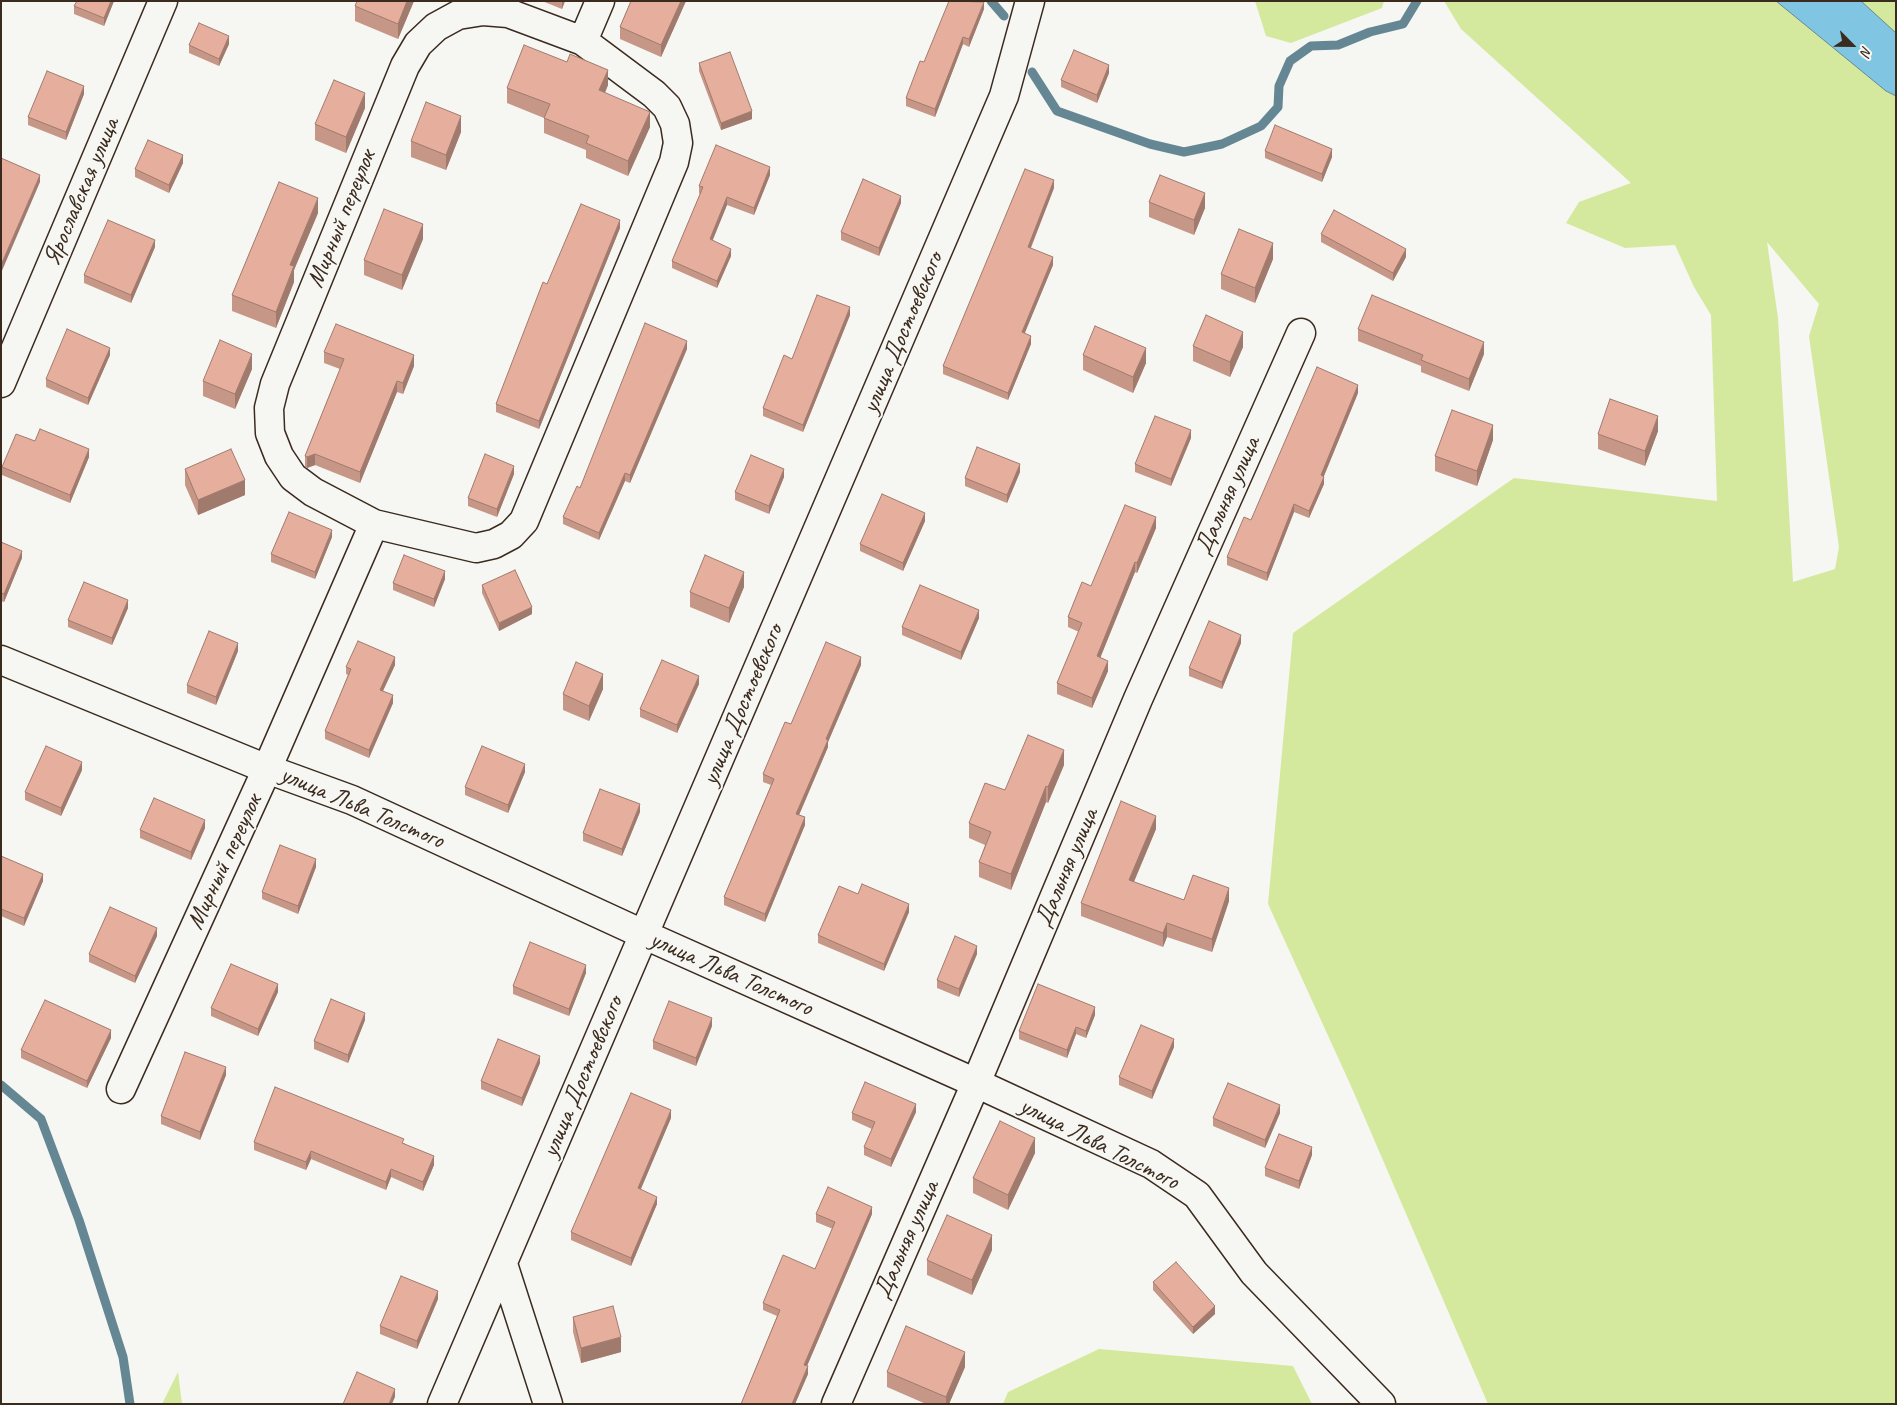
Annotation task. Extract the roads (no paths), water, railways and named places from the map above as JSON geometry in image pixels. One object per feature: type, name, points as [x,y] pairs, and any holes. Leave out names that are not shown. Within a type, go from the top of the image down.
[{"type":"street","name":"Ярославская улица","points":[[1,383],[163,1]]},
{"type":"street","points":[[584,41],[600,1]]},
{"type":"street","name":"улица Достоевского","points":[[442,1404],[1004,96],[1030,1]]},
{"type":"street","name":"Мирный переулок","points":[[483,11],[508,13],[584,41],[654,94],[667,107],[675,124],[678,143],[674,162],[524,521],[511,535],[494,544],[476,548],[374,524],[313,492],[293,477],[276,449],[270,433],[269,408],[274,384],[405,66],[418,44],[436,27],[458,15],[483,11]]},
{"type":"street","name":"Дальняя улица","points":[[836,1404],[976,1083],[1138,698],[1301,333]]},
{"type":"street","name":"Мирный переулок","points":[[121,1089],[268,769],[374,524]]},
{"type":"street","name":"улица Льва Толстого","points":[[1,660],[268,769],[352,800],[1151,1164],[1197,1195],[1254,1273],[1381,1404]]},
{"type":"street","points":[[503,1264],[548,1404]]},
{"type":"water","points":[[1776,1],[1861,1],[1896,33],[1896,96],[1886,91]]},
{"type":"waterway","points":[[991,1],[1004,16]]},
{"type":"waterway","points":[[1032,72],[1057,111],[1150,144],[1184,152],[1222,144],[1261,126],[1278,107],[1279,86],[1290,61],[1311,46],[1338,45],[1370,32],[1403,24],[1417,1]]},
{"type":"waterway","points":[[1,1085],[41,1119],[79,1220],[123,1357],[130,1404]]}]
